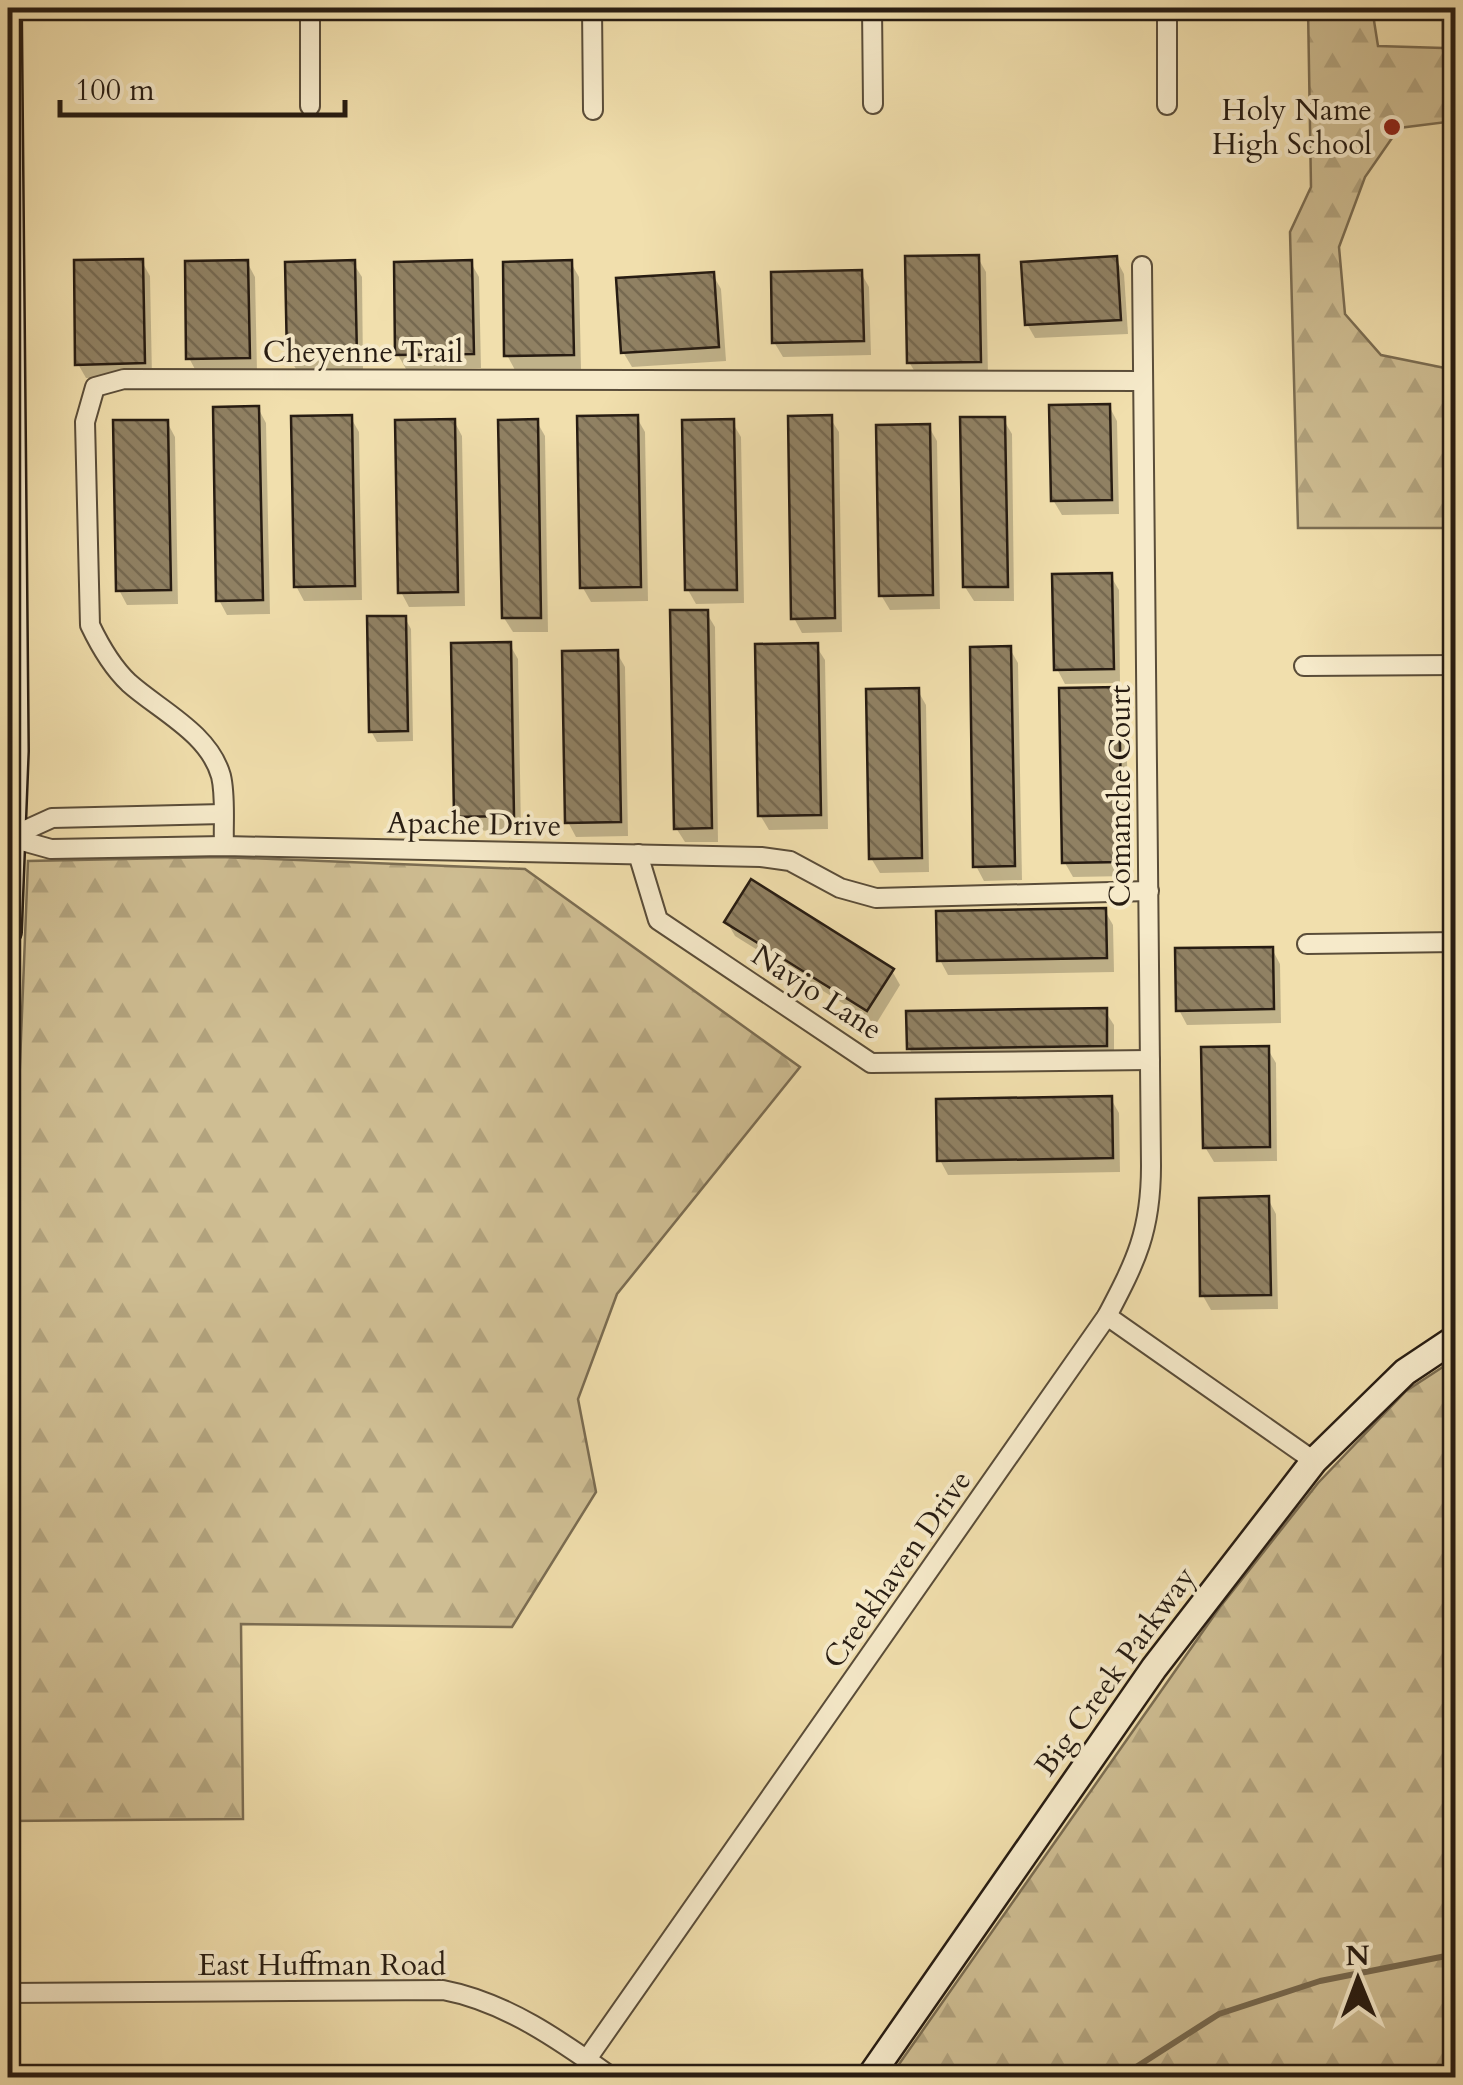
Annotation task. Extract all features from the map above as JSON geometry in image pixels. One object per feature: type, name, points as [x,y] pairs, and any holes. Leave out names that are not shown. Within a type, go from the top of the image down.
[{"type":"street","points":[[8,8],[15,736],[8,838],[8,932]]},
{"type":"street","points":[[310,8],[310,106]]},
{"type":"street","points":[[592,8],[593,110]]},
{"type":"street","points":[[872,8],[873,104]]},
{"type":"street","points":[[1167,8],[1167,105]]},
{"type":"street","name":"Comanche Court","points":[[1106,1316],[1132,1268],[1146,1232],[1151,1201],[1142,266]]},
{"type":"street","name":"Cheyenne Trail","points":[[224,846],[220,775],[205,748],[126,680],[102,650],[90,625],[85,422],[95,387],[124,379],[1144,381]]},
{"type":"street","points":[[1304,666],[1456,665]]},
{"type":"street","points":[[8,838],[52,818],[222,814]]},
{"type":"street","name":"Apache Drive","points":[[8,838],[51,849],[224,846],[760,857],[790,861],[840,888],[876,898],[1149,891]]},
{"type":"street","name":"Navjo Lane","points":[[638,854],[658,920],[871,1063],[1150,1060]]},
{"type":"street","points":[[1307,944],[1456,942]]},
{"type":"street","points":[[1106,1316],[1314,1461]]},
{"type":"street","name":"Creekhaven Drive","points":[[587,2060],[1106,1316]]},
{"type":"street","name":"Big Creek Parkway","points":[[869,2078],[1154,1668],[1314,1461],[1405,1372],[1456,1338]]},
{"type":"street","name":"East Huffman Road","points":[[8,1993],[444,1990],[478,1996],[570,2047],[613,2078]]},
{"type":"green space","points":[[1308,8],[1372,8],[1378,46],[1443,48],[1447,122],[1399,128],[1365,177],[1339,247],[1345,314],[1381,355],[1455,370],[1455,528],[1298,528],[1290,232],[1311,187]]},
{"type":"green space","points":[[220,857],[525,869],[800,1067],[617,1294],[578,1399],[596,1492],[512,1627],[241,1624],[243,1819],[8,1821],[8,1166],[19,1089],[28,861]]},
{"type":"green space","points":[[1455,1359],[1455,2077],[890,2077],[1220,1607],[1318,1483],[1406,1391]]},
{"type":"building","points":[[1443,8],[1456,8],[1456,48],[1443,48]]},
{"type":"building","points":[[979,255],[981,362],[907,363],[905,256]]},
{"type":"building","points":[[1117,256],[1121,320],[1025,325],[1021,262]]},
{"type":"building","points":[[143,259],[145,363],[75,365],[74,260]]},
{"type":"building","points":[[248,260],[250,358],[186,359],[185,261]]},
{"type":"building","points":[[355,260],[357,357],[287,358],[285,262]]},
{"type":"building","points":[[472,260],[474,354],[395,355],[394,262]]},
{"type":"building","points":[[572,260],[574,355],[504,356],[503,262]]},
{"type":"building","points":[[862,270],[864,341],[772,343],[771,272]]},
{"type":"building","points":[[714,272],[719,347],[621,353],[616,278]]},
{"type":"building","points":[[1110,404],[1112,500],[1051,501],[1049,405]]},
{"type":"building","points":[[259,406],[263,600],[216,601],[213,407]]},
{"type":"building","points":[[352,415],[355,586],[294,587],[291,416]]},
{"type":"building","points":[[638,415],[641,587],[580,588],[577,416]]},
{"type":"building","points":[[832,415],[835,618],[791,619],[788,416]]},
{"type":"building","points":[[960,417],[1005,417],[1008,587],[963,587]]},
{"type":"building","points":[[455,419],[458,592],[398,593],[395,420]]},
{"type":"building","points":[[538,419],[541,618],[502,618],[498,420]]},
{"type":"building","points":[[734,419],[737,590],[685,590],[682,420]]},
{"type":"building","points":[[113,420],[168,420],[171,590],[116,591]]},
{"type":"building","points":[[930,424],[933,595],[879,596],[876,425]]},
{"type":"building","points":[[1112,573],[1114,669],[1054,670],[1052,574]]},
{"type":"building","points":[[670,610],[708,610],[712,828],[674,829]]},
{"type":"building","points":[[367,616],[406,616],[408,731],[369,732]]},
{"type":"building","points":[[511,642],[514,816],[454,817],[451,643]]},
{"type":"building","points":[[818,643],[821,815],[758,816],[755,644]]},
{"type":"building","points":[[1011,646],[1015,866],[973,867],[970,647]]},
{"type":"building","points":[[618,650],[621,822],[565,823],[562,651]]},
{"type":"building","points":[[1119,687],[1122,862],[1062,863],[1059,688]]},
{"type":"building","points":[[919,688],[922,858],[869,859],[866,689]]},
{"type":"building","points":[[751,879],[894,969],[867,1011],[724,922]]},
{"type":"building","points":[[1106,908],[1107,958],[937,961],[936,911]]},
{"type":"building","points":[[1273,947],[1274,1009],[1176,1011],[1175,948]]},
{"type":"building","points":[[1107,1008],[1107,1046],[907,1049],[906,1011]]},
{"type":"building","points":[[1269,1046],[1270,1147],[1203,1148],[1201,1047]]},
{"type":"building","points":[[1112,1096],[1113,1158],[937,1161],[936,1099]]},
{"type":"building","points":[[1269,1196],[1271,1295],[1200,1296],[1199,1198]]},
{"type":"waterway","points":[[1119,2078],[1219,2014],[1320,1981],[1456,1954]]},
{"type":"place","name":"Holy Name High School","points":[[1392,127]]}]
